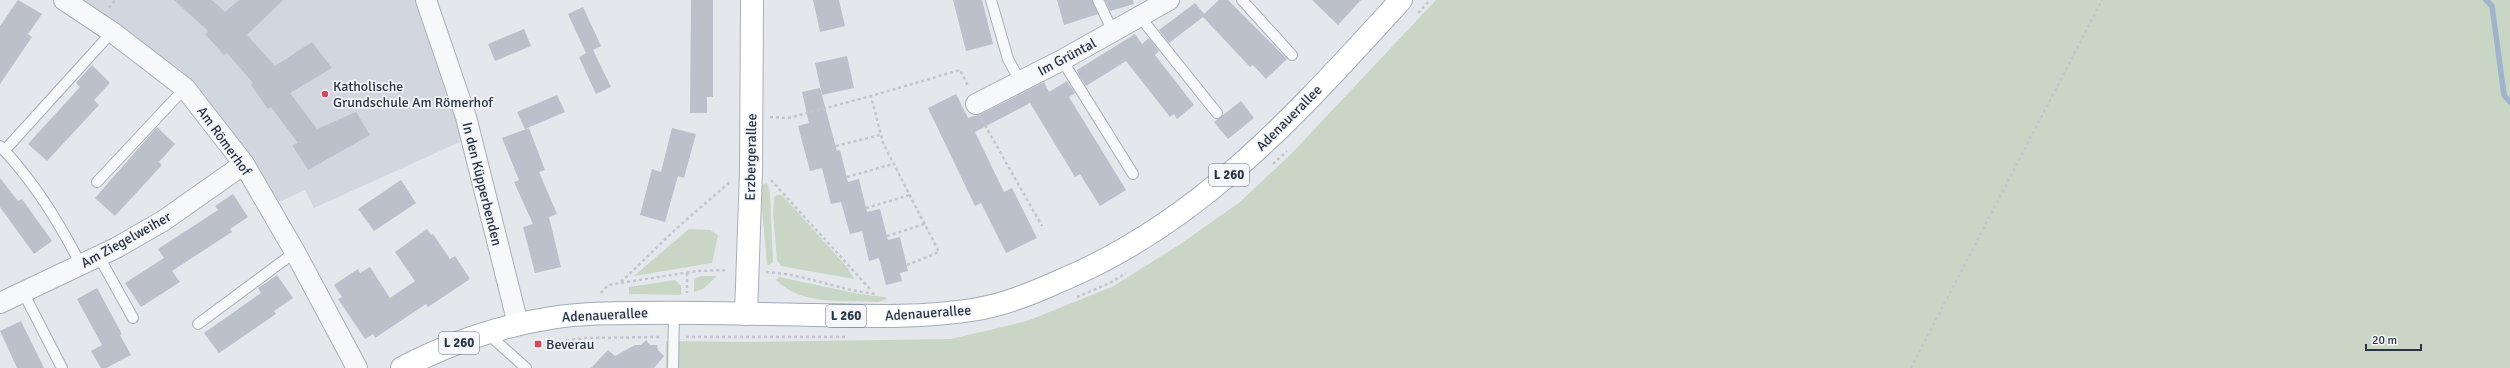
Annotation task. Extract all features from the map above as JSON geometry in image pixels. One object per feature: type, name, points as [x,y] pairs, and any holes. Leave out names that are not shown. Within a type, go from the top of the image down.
[{"type":"main road","name":"Erzbergerallee","points":[[746,314],[751,171],[752,0]]},
{"type":"main road","name":"Adenauerallee","points":[[402,368],[487,333],[518,324],[585,314],[674,312],[874,316],[968,310],[1018,299],[1103,263],[1158,231],[1264,145],[1408,8]]},
{"type":"street","name":"Am Römerhof","points":[[64,0],[112,32],[185,88],[244,164],[295,252],[356,368]]},
{"type":"street","name":"In den Küpperbenden","points":[[426,0],[466,117],[518,324]]},
{"type":"street","name":"Im Grüntal","points":[[976,104],[1062,60],[1169,0]]},
{"type":"street","name":"Am Ziegelweiher","points":[[0,303],[90,261],[163,221],[244,164]]},
{"type":"lane","points":[[991,0],[1008,59],[1020,81]]},
{"type":"lane","name":"Im Grüntal","points":[[1098,0],[1113,32]]},
{"type":"lane","points":[[1242,0],[1292,55]]},
{"type":"lane","points":[[1140,17],[1218,113]]},
{"type":"lane","points":[[112,32],[2,148],[34,186],[59,222],[133,318]]},
{"type":"lane","points":[[1062,60],[1133,174]]},
{"type":"lane","points":[[97,182],[185,88]]},
{"type":"lane","points":[[198,324],[295,252]]},
{"type":"lane","points":[[23,292],[62,368]]},
{"type":"lane","points":[[673,368],[674,312]]},
{"type":"lane","points":[[487,333],[526,368]]},
{"type":"path","points":[[1408,8],[1430,0]]},
{"type":"path","points":[[1911,368],[2102,0]]},
{"type":"path","points":[[752,116],[788,118],[960,70],[976,104],[978,112],[1042,226]]},
{"type":"path","points":[[871,96],[880,135],[893,164],[939,252],[906,265]]},
{"type":"path","points":[[836,146],[880,135]]},
{"type":"path","points":[[1268,168],[1291,147]]},
{"type":"path","points":[[847,177],[893,164]]},
{"type":"path","points":[[620,283],[726,184],[751,171],[766,175],[870,289]]},
{"type":"path","points":[[866,208],[910,195]]},
{"type":"path","points":[[887,236],[925,224]]},
{"type":"path","points":[[585,314],[608,285],[698,271],[748,270],[792,273],[815,279],[826,286],[881,295]]},
{"type":"path","points":[[1074,298],[1110,283],[1129,271]]},
{"type":"path","points":[[518,324],[556,342],[585,338],[674,337]]},
{"type":"path","points":[[687,337],[815,339],[854,337]]},
{"type":"shaded area","name":"Katholische Grundschule Am Römerhof","points":[[79,0],[416,0],[436,53],[462,141],[314,208],[305,190],[279,202],[232,131],[182,71]]},
{"type":"green space","points":[[1436,0],[2510,0],[2510,368],[666,368],[666,341],[746,342],[951,339],[1027,321],[1112,287],[1179,245],[1240,202],[1292,153]]},
{"type":"green space","points":[[767,183],[770,192],[773,262],[769,265],[767,265],[760,186]]},
{"type":"green space","points":[[777,195],[782,195],[847,267],[854,279],[781,266],[777,260],[773,213],[774,197]]},
{"type":"green space","points":[[689,229],[710,230],[718,235],[712,263],[634,276]]},
{"type":"green space","points":[[701,276],[717,276],[703,289],[694,292],[694,279]]},
{"type":"green space","points":[[779,277],[859,294],[885,297],[887,299],[878,302],[837,301],[810,298],[786,288],[776,280]]},
{"type":"green space","points":[[675,280],[681,286],[681,295],[629,294],[629,287]]},
{"type":"building","points":[[18,0],[42,14],[28,34],[32,37],[0,84],[0,26]]},
{"type":"building","points":[[174,0],[212,0],[225,12],[239,0],[283,0],[247,35],[275,66],[312,42],[332,68],[290,93],[317,129],[356,112],[370,135],[308,170],[292,145],[298,143],[271,107],[268,109],[251,85],[253,83],[227,53],[224,55],[205,34],[208,31]]},
{"type":"building","points":[[691,0],[713,0],[713,97],[707,97],[707,113],[690,113]]},
{"type":"building","points":[[813,0],[839,0],[845,26],[820,32]]},
{"type":"building","points":[[953,0],[982,0],[993,44],[966,51]]},
{"type":"building","points":[[1057,0],[1092,0],[1098,14],[1064,25]]},
{"type":"building","points":[[1105,0],[1133,0],[1134,4],[1110,11]]},
{"type":"building","points":[[1219,0],[1228,0],[1287,59],[1266,79],[1253,65],[1250,67],[1203,17],[1169,43],[1159,30],[1195,3],[1204,14]]},
{"type":"building","points":[[1312,0],[1361,0],[1338,25]]},
{"type":"building","points":[[583,7],[601,46],[593,50],[611,87],[596,94],[579,57],[586,53],[568,14]]},
{"type":"building","points":[[524,29],[531,46],[495,61],[488,44]]},
{"type":"building","points":[[1135,34],[1142,44],[1149,38],[1159,51],[1155,55],[1194,105],[1177,119],[1174,114],[1170,117],[1126,61],[1086,86],[1078,74],[1077,70]]},
{"type":"building","points":[[847,56],[854,88],[822,95],[815,63]]},
{"type":"building","points":[[92,65],[110,83],[94,100],[99,105],[47,161],[28,144],[80,87],[76,83]]},
{"type":"building","points":[[1067,81],[1075,93],[1069,97],[1126,190],[1100,206],[1080,174],[1075,177],[1030,103],[975,132],[1004,192],[1012,188],[1037,238],[1006,253],[981,203],[975,206],[928,108],[956,94],[968,118],[981,114],[1044,82],[1049,92]]},
{"type":"building","points":[[820,88],[837,151],[840,150],[848,182],[859,179],[867,212],[880,209],[888,240],[900,237],[908,271],[900,273],[902,281],[886,285],[879,258],[869,261],[862,231],[850,234],[841,202],[831,204],[822,168],[810,171],[798,126],[809,123],[802,92]]},
{"type":"building","points":[[557,95],[565,112],[525,129],[517,112]]},
{"type":"building","points":[[1241,101],[1254,118],[1228,139],[1214,122]]},
{"type":"building","points":[[157,127],[175,144],[159,162],[162,165],[115,216],[95,198]]},
{"type":"building","points":[[529,128],[545,170],[539,172],[557,214],[549,217],[561,267],[535,273],[523,227],[533,224],[514,182],[519,180],[502,138]]},
{"type":"building","points":[[672,128],[696,134],[684,178],[678,176],[665,222],[640,215],[652,169],[661,172]]},
{"type":"building","points":[[0,178],[18,201],[22,199],[52,241],[34,254],[0,207]]},
{"type":"building","points":[[401,180],[416,203],[374,231],[358,209]]},
{"type":"building","points":[[233,194],[248,217],[230,229],[232,232],[172,271],[180,282],[141,307],[125,283],[164,258],[158,249],[218,210],[215,206]]},
{"type":"building","points":[[427,229],[431,235],[433,234],[450,259],[455,256],[470,279],[428,307],[426,304],[375,338],[373,334],[365,339],[338,299],[342,297],[334,285],[358,269],[360,273],[370,267],[390,298],[415,281],[395,252]]},
{"type":"building","points":[[277,275],[293,298],[274,311],[276,314],[219,353],[204,333],[261,293],[258,288]]},
{"type":"building","points":[[97,288],[122,334],[120,335],[131,355],[106,368],[101,368],[91,351],[102,345],[77,299]]},
{"type":"building","points":[[21,321],[44,368],[17,368],[0,331]]},
{"type":"building","points":[[646,340],[650,345],[657,345],[658,350],[664,356],[654,368],[591,368],[608,350],[615,356],[635,345],[641,345]]},
{"type":"waterway","points":[[2486,0],[2492,6],[2504,95],[2510,102]]},
{"type":"place","name":"Katholische Grundschule Am Römerhof","points":[[325,94]]},
{"type":"place","name":"Beverau","points":[[538,344]]}]
